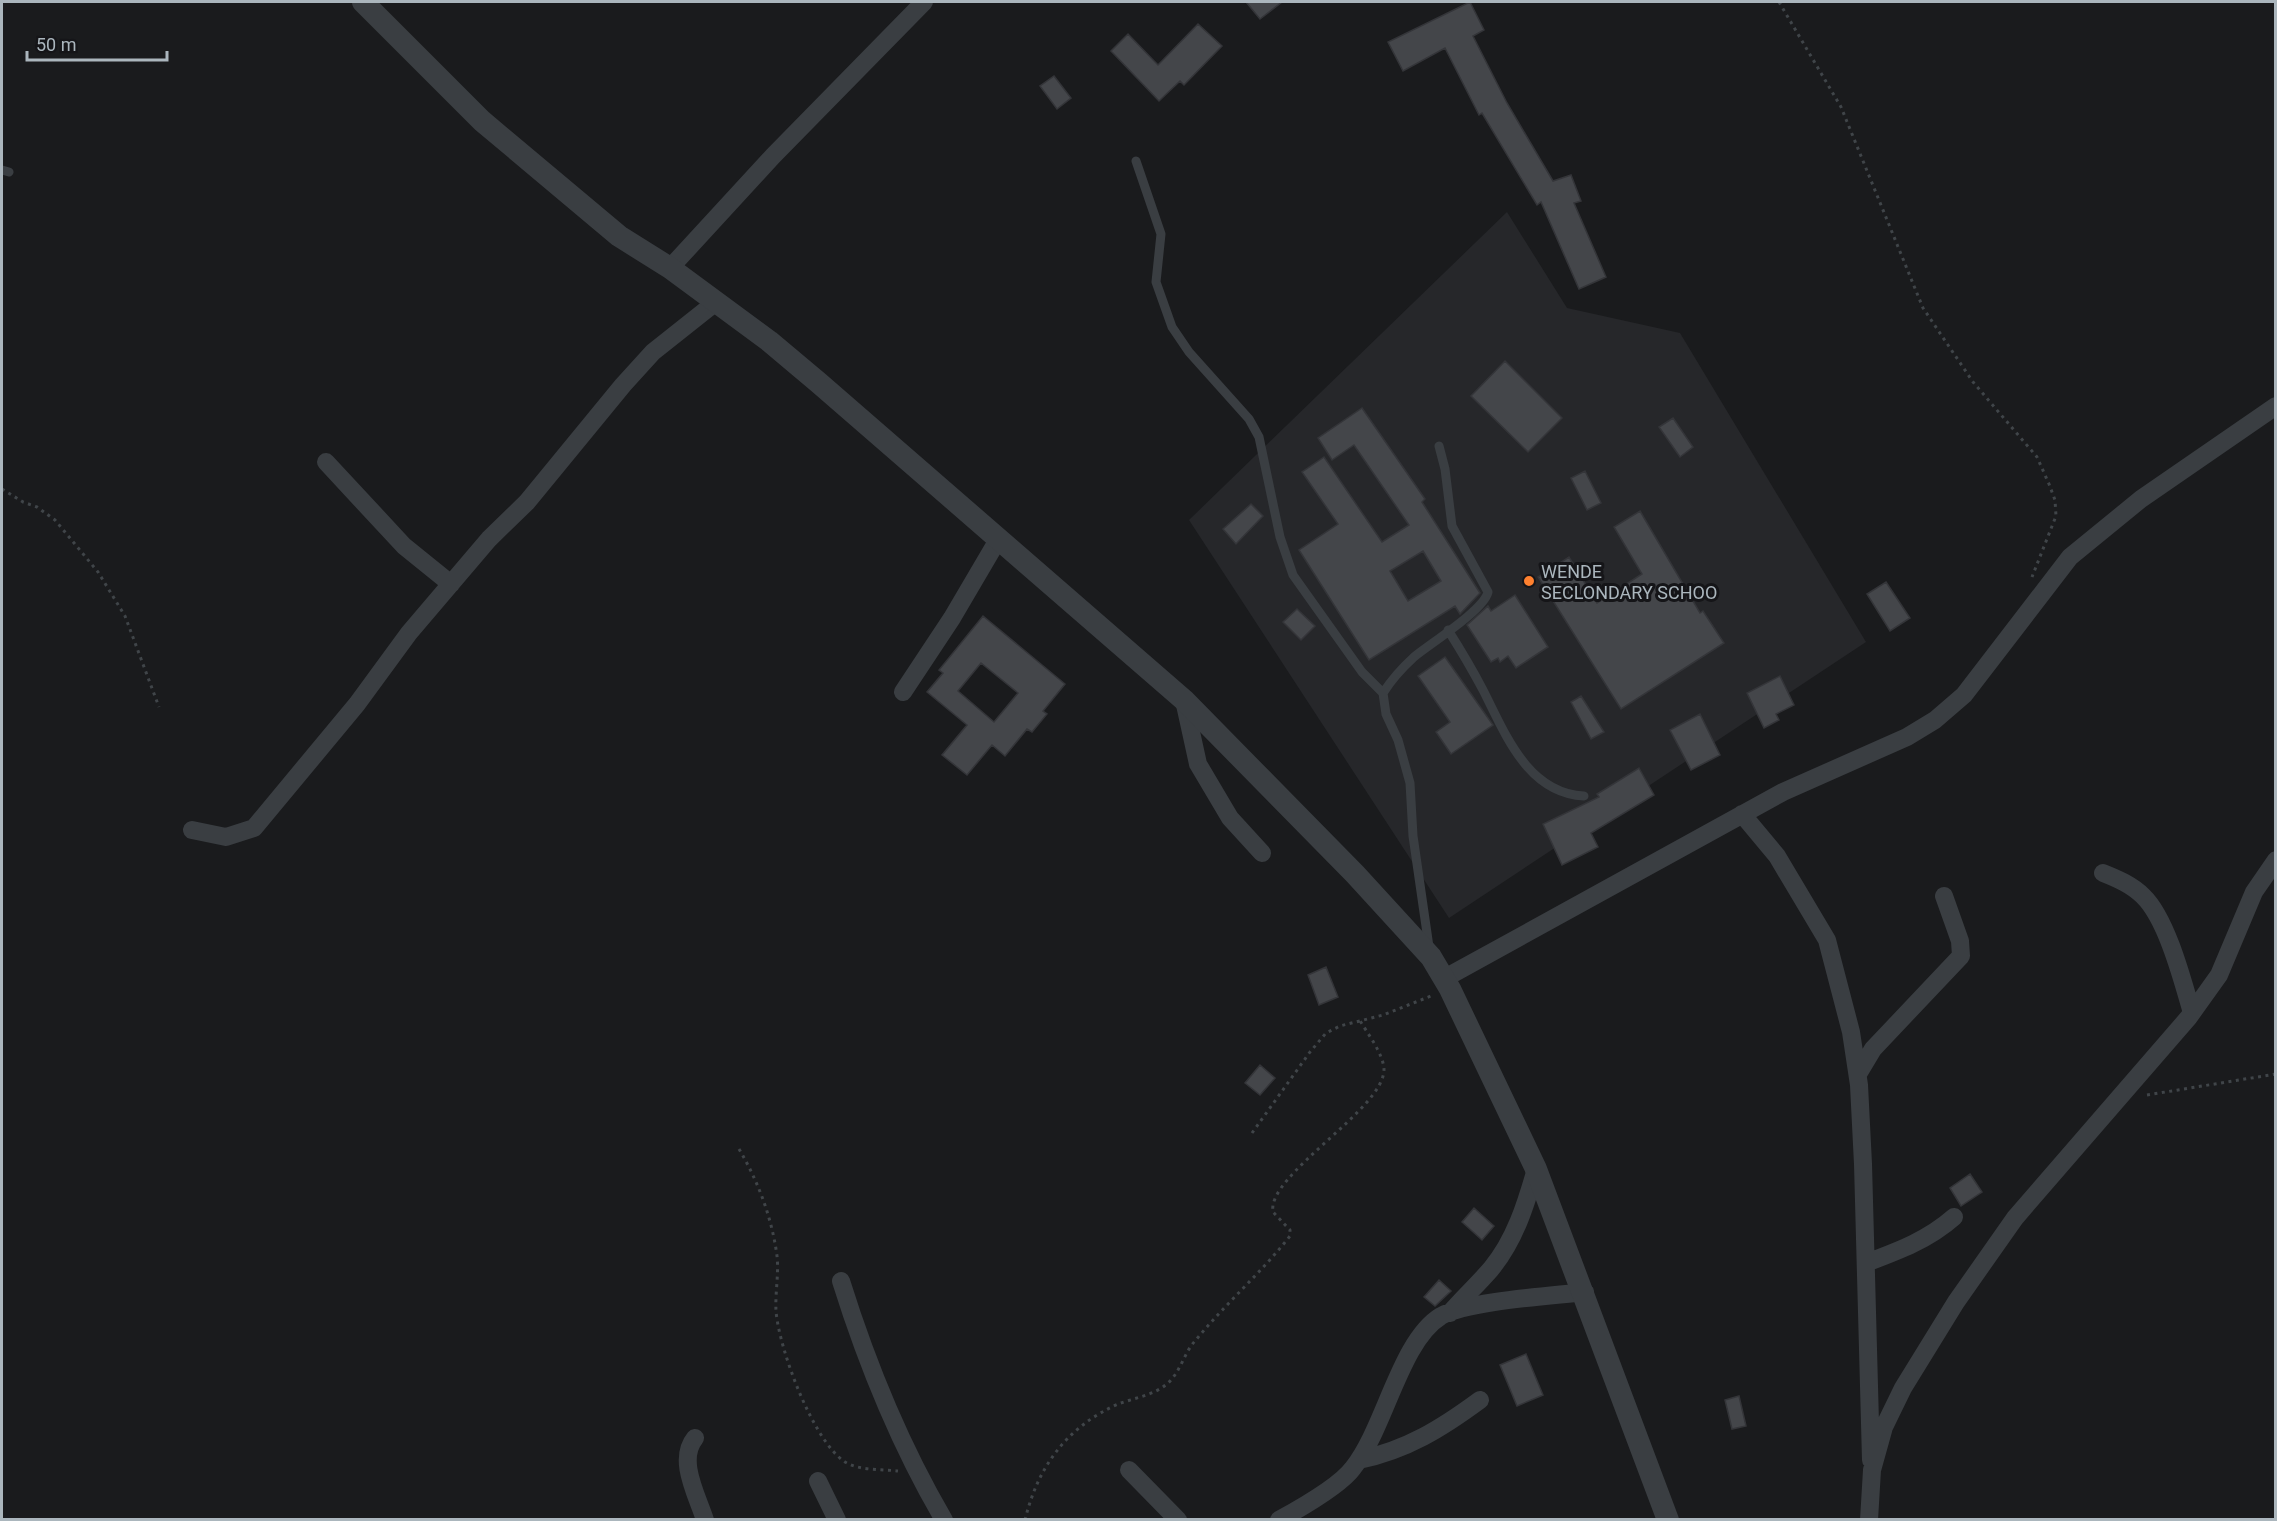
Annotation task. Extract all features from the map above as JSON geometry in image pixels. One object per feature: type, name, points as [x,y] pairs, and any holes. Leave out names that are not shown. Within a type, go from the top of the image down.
[{"type":"street","points":[[363,2],[482,121],[619,236],[670,268],[819,382],[1184,700],[1355,874],[1431,957],[1447,983],[1536,1169],[1585,1292],[1668,1520]]},
{"type":"street","points":[[670,268],[772,156],[924,2]]},
{"type":"street","points":[[192,830],[226,837],[254,828],[357,704],[409,633],[489,539],[527,502],[653,352],[716,302]]},
{"type":"street","points":[[1447,983],[1742,814],[1783,792],[1907,737],[1935,720],[1964,695],[2070,557],[2104,527],[2276,406]]},
{"type":"street","points":[[326,462],[404,546],[451,584]]},
{"type":"street","points":[[903,692],[952,618],[999,538]]},
{"type":"street","points":[[1184,700],[1198,764],[1230,818],[1262,852]]},
{"type":"street","points":[[1742,814],[1777,856],[1827,940],[1851,1032],[1858,1074],[1866,1263],[1868,1433],[1872,1470],[1869,1520]]},
{"type":"street","points":[[1872,1470],[1884,1427],[1903,1388],[1956,1302],[2015,1218],[2192,1013],[2219,975],[2254,892],[2276,860]]},
{"type":"street","points":[[2103,873],[2124,881],[2146,898],[2178,966],[2192,1013]]},
{"type":"street","points":[[1858,1074],[1873,1049],[1961,956],[1960,941],[1944,896]]},
{"type":"street","points":[[1450,1313],[1491,1269],[1510,1239],[1523,1213],[1536,1169]]},
{"type":"street","points":[[1866,1263],[1916,1244],[1938,1231],[1954,1217]]},
{"type":"street","points":[[841,1281],[870,1365],[918,1474],[944,1520]]},
{"type":"street","points":[[1279,1520],[1308,1512],[1338,1484],[1359,1460],[1419,1335],[1442,1316],[1473,1307],[1585,1292]]},
{"type":"street","points":[[1359,1460],[1383,1455],[1423,1439],[1480,1400]]},
{"type":"street","points":[[695,1438],[688,1446],[687,1463],[705,1520]]},
{"type":"street","points":[[1129,1470],[1178,1520]]},
{"type":"street","points":[[818,1481],[837,1520]]},
{"type":"lane","points":[[1136,161],[1161,234],[1156,282],[1172,327],[1189,352],[1249,419],[1259,437],[1280,537],[1293,575],[1362,672],[1383,693],[1386,714],[1398,740],[1410,783],[1419,879],[1431,957]]},
{"type":"lane","points":[[1383,693],[1393,678],[1413,658],[1481,605],[1488,592],[1452,526],[1445,469],[1439,446]]},
{"type":"lane","points":[[1448,630],[1482,688],[1507,741],[1525,764],[1550,787],[1570,795],[1584,796]]},
{"type":"path","points":[[1779,2],[1841,107],[1923,308],[1973,382],[2037,458],[2049,484],[2055,500],[2056,516],[2033,570],[2031,597],[2035,604]]},
{"type":"path","points":[[2,489],[22,502],[37,507],[55,520],[98,572],[125,616],[159,707]]},
{"type":"path","points":[[1252,1133],[1318,1041],[1340,1026],[1359,1019],[1383,1015],[1447,983]]},
{"type":"path","points":[[1025,1520],[1042,1471],[1077,1428],[1098,1413],[1169,1383],[1182,1365],[1192,1343],[1290,1236],[1290,1230],[1273,1212],[1275,1198],[1299,1167],[1335,1135],[1380,1085],[1384,1065],[1359,1019]]},
{"type":"path","points":[[2116,1100],[2276,1074]]},
{"type":"path","points":[[739,1149],[751,1168],[773,1236],[777,1259],[776,1313],[781,1338],[795,1381],[830,1450],[847,1463],[861,1468],[918,1474]]},
{"type":"shaded area","name":"WENDE SECLONDARY SCHOO","points":[[1507,212],[1567,308],[1680,333],[1866,642],[1449,918],[1189,520]]},
{"type":"building","points":[[1246,2],[1282,2],[1260,19]]},
{"type":"building","points":[[1470,2],[1484,30],[1473,36],[1507,103],[1553,181],[1571,175],[1581,201],[1574,203],[1606,277],[1579,289],[1541,202],[1537,205],[1482,113],[1479,115],[1445,48],[1403,71],[1388,42]]},
{"type":"building","points":[[1198,24],[1222,46],[1184,85],[1180,81],[1159,101],[1111,51],[1128,34],[1158,65]]},
{"type":"building","points":[[1054,76],[1071,98],[1057,109],[1040,86]]},
{"type":"building","points":[[1505,361],[1562,418],[1528,452],[1471,396]]},
{"type":"building","points":[[1362,408],[1425,499],[1422,502],[1480,593],[1460,614],[1455,606],[1369,660],[1299,550],[1338,524],[1302,472],[1324,457],[1382,542],[1409,525],[1354,445],[1332,460],[1318,438]],"holes":[[[1423,551],[1441,581],[1408,601],[1390,571]]]},
{"type":"building","points":[[1673,418],[1693,447],[1680,457],[1659,427]]},
{"type":"building","points":[[1585,471],[1601,503],[1587,510],[1571,478]]},
{"type":"building","points":[[1251,504],[1263,516],[1236,544],[1223,529]]},
{"type":"building","points":[[1640,511],[1700,613],[1703,611],[1724,643],[1621,709],[1538,577],[1569,557],[1597,603],[1642,574],[1614,527]]},
{"type":"building","points":[[1886,582],[1910,618],[1890,631],[1867,594]]},
{"type":"building","points":[[1515,595],[1548,647],[1516,668],[1508,656],[1500,662],[1498,658],[1491,662],[1467,625],[1488,606],[1491,611]]},
{"type":"building","points":[[1297,609],[1315,626],[1301,640],[1283,622]]},
{"type":"building","points":[[983,616],[1065,684],[1043,711],[1047,714],[1032,732],[1027,729],[1005,756],[992,745],[967,775],[942,755],[967,725],[927,692],[943,673],[939,670]],"holes":[[[981,663],[1018,693],[994,722],[958,691]]]},
{"type":"building","points":[[1445,657],[1493,725],[1451,754],[1436,732],[1450,722],[1418,676]]},
{"type":"building","points":[[1780,676],[1794,705],[1776,714],[1779,720],[1764,728],[1747,693]]},
{"type":"building","points":[[1581,696],[1604,732],[1591,739],[1571,702]]},
{"type":"building","points":[[1700,714],[1720,755],[1691,770],[1670,730]]},
{"type":"building","points":[[1639,768],[1654,795],[1591,833],[1598,847],[1562,865],[1543,824],[1599,797],[1597,794]]},
{"type":"building","points":[[1326,967],[1338,997],[1319,1005],[1308,975]]},
{"type":"building","points":[[1260,1065],[1275,1078],[1260,1095],[1245,1083]]},
{"type":"building","points":[[1970,1174],[1982,1192],[1961,1206],[1950,1188]]},
{"type":"building","points":[[1474,1208],[1494,1226],[1482,1240],[1462,1222]]},
{"type":"building","points":[[1439,1280],[1451,1291],[1435,1306],[1424,1297]]},
{"type":"building","points":[[1526,1354],[1543,1395],[1517,1406],[1500,1365]]},
{"type":"building","points":[[1739,1396],[1746,1426],[1732,1429],[1725,1400]]},
{"type":"place","name":"WENDE SECLONDARY SCHOO","points":[[1529,581]]}]
